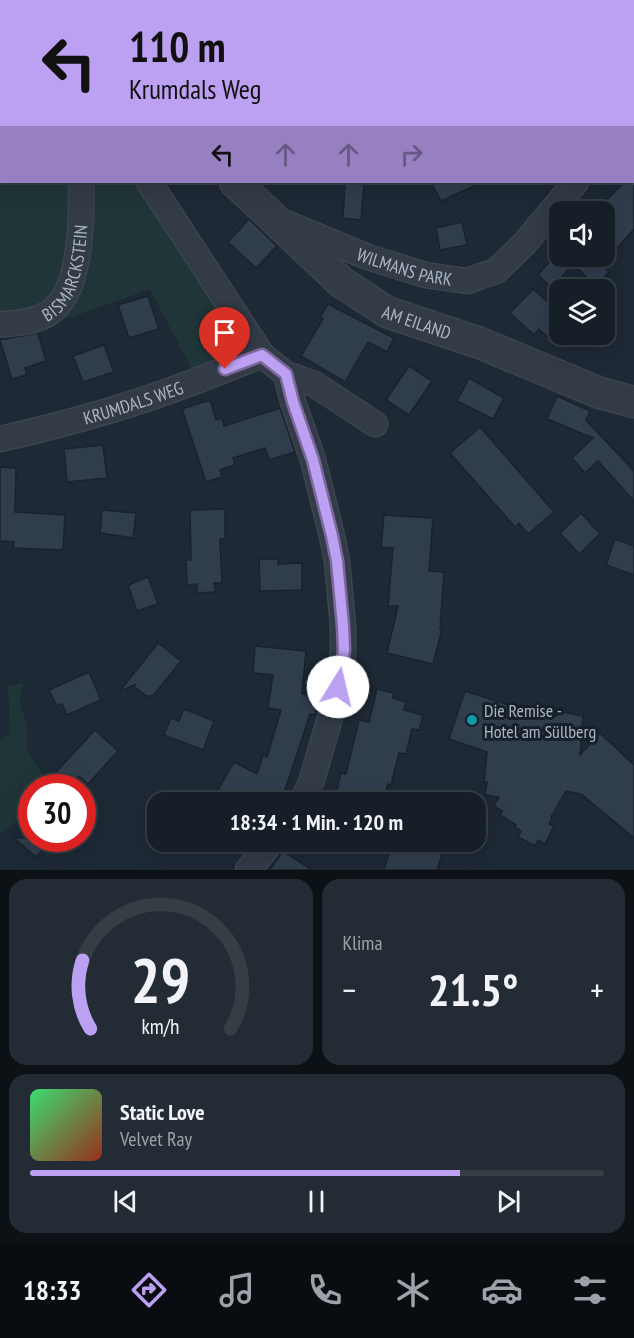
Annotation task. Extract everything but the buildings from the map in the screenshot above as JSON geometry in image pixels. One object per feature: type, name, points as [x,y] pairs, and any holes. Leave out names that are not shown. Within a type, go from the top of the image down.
[{"type":"street","name":"BISMARCKSTEIN","points":[[0,324],[35,320],[57,306],[66,293],[80,235],[81,183]]},
{"type":"street","points":[[150,183],[262,355],[286,374],[314,384],[375,424]]},
{"type":"street","name":"AM EILAND","points":[[236,183],[341,282],[387,312],[480,343],[600,393],[634,402]]},
{"type":"street","name":"WILMANS PARK","points":[[272,217],[368,257],[425,275],[467,281],[496,271],[524,244],[575,183]]},
{"type":"street","name":"KRUMDALS WEG","points":[[0,439],[52,427],[140,401],[262,355]]},
{"type":"street","points":[[286,374],[313,460],[332,536],[337,561],[343,626],[342,669],[334,704],[307,792]]},
{"type":"street","points":[[248,870],[263,852]]},
{"type":"green space","points":[[0,183],[139,183],[238,342],[236,352],[228,360],[192,370],[150,289],[55,323],[0,336]]},
{"type":"green space","points":[[24,683],[21,689],[20,705],[27,724],[27,751],[42,774],[18,774],[18,820],[0,834],[0,741],[10,734],[8,686]]},
{"type":"place","name":"Die Remise - Hotel am Süllberg","points":[[472,720]]},
{"type":"route","points":[[225,369],[262,355],[286,374],[313,460],[337,561],[344,649],[338,687]]}]
